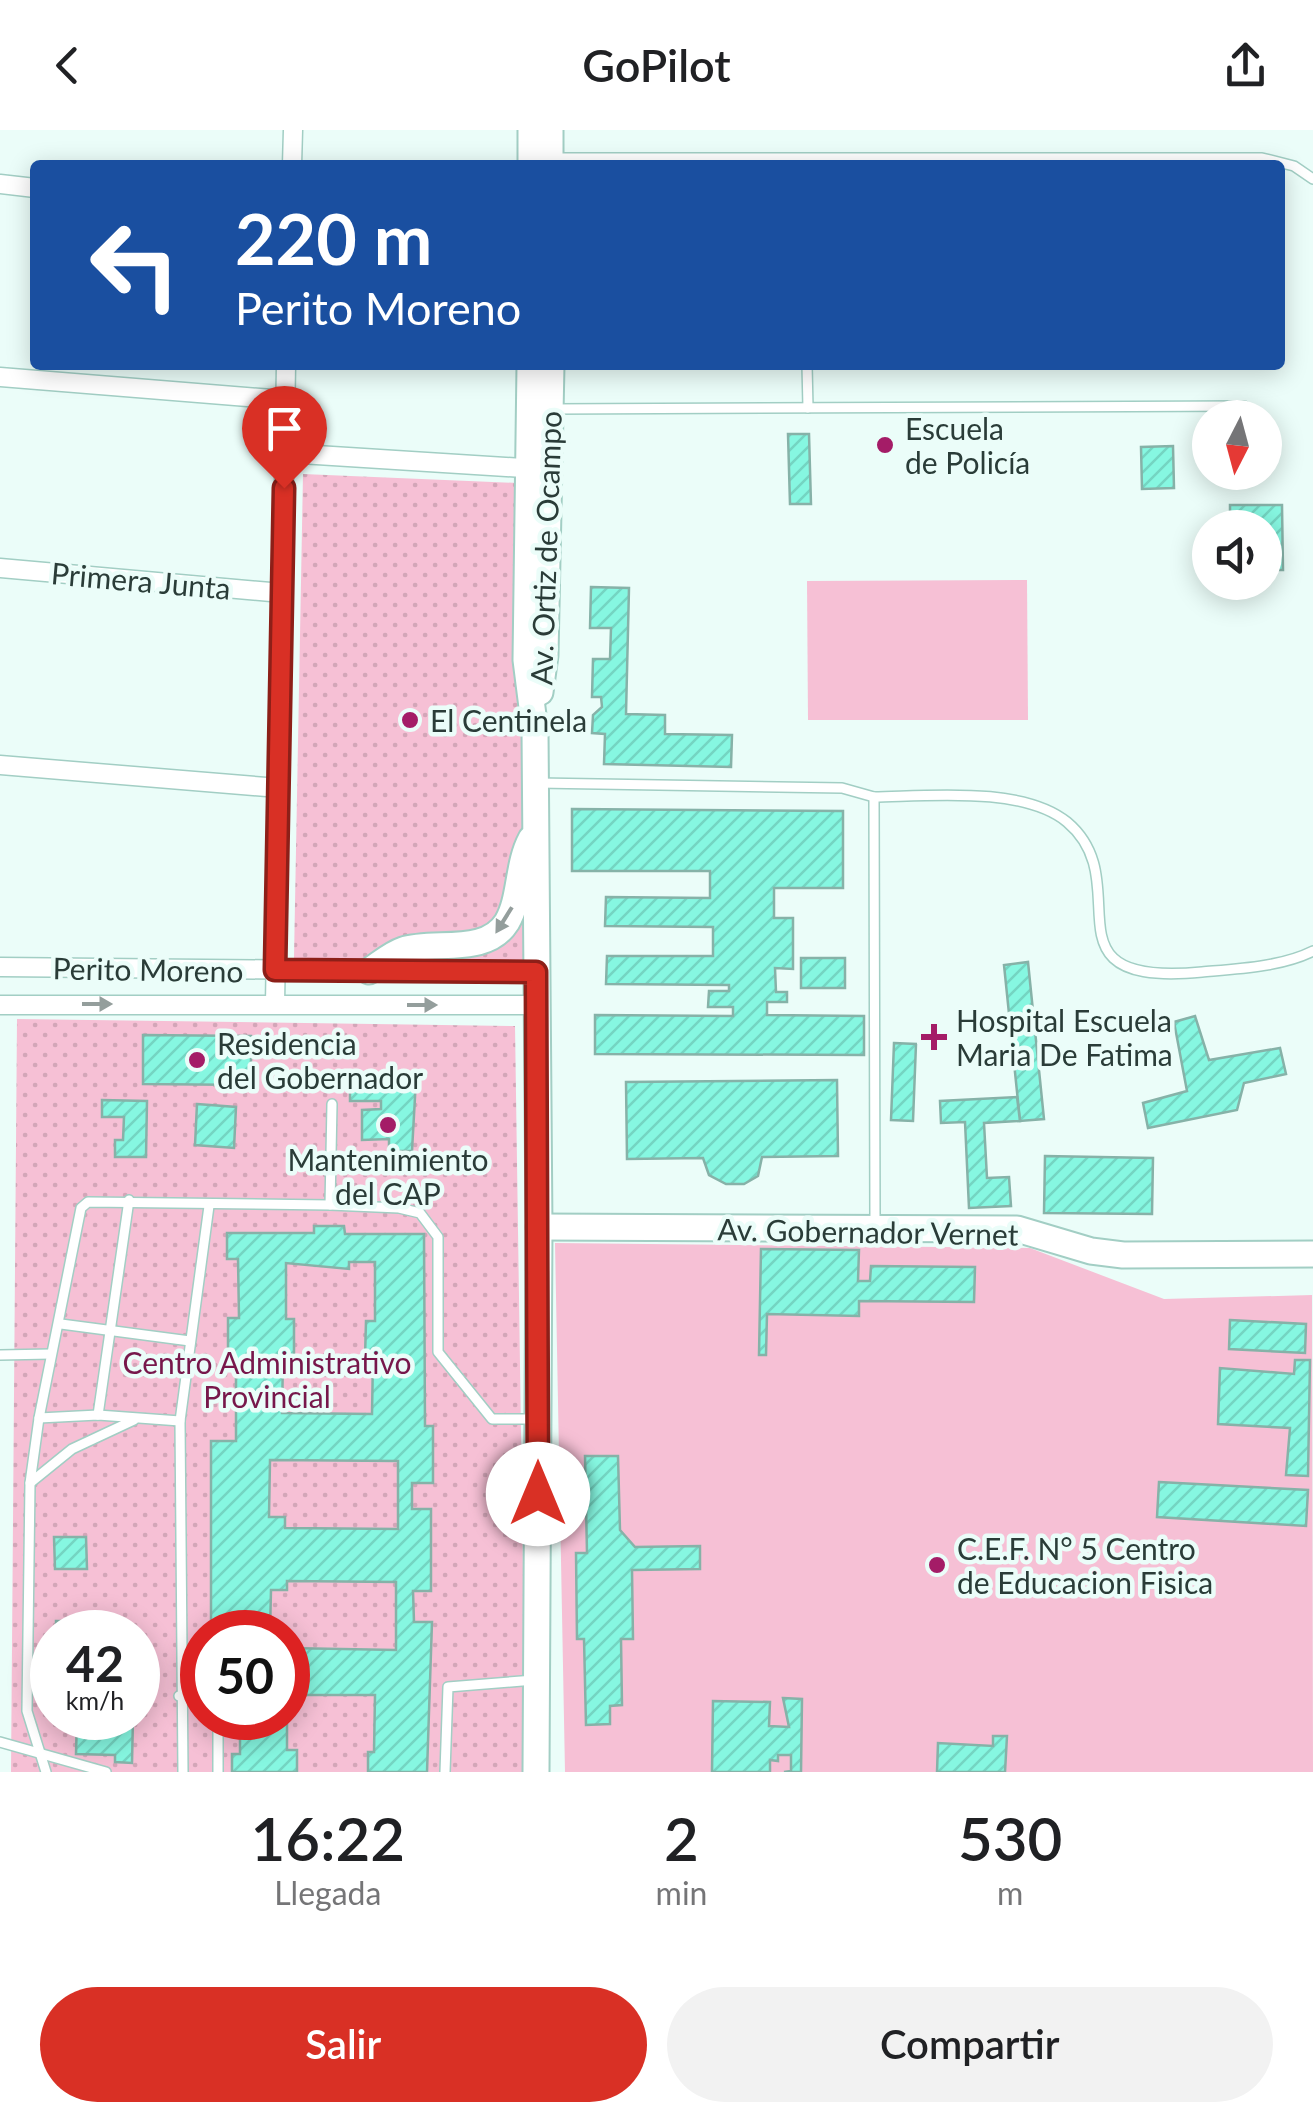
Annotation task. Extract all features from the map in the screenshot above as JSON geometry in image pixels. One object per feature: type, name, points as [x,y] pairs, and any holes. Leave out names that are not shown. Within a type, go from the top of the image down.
[{"type":"main road","points":[[531,130],[543,160]]},
{"type":"main road","points":[[545,160],[550,130]]},
{"type":"main road","name":"Av. Ortiz de Ocampo","points":[[530,370],[539,469],[545,655],[535,732],[539,1227],[536,1772]]},
{"type":"main road","name":"Av. Ortiz de Ocampo","points":[[539,469],[551,408],[551,370]]},
{"type":"main road","points":[[369,971],[399,952],[478,942],[495,935],[514,906],[518,868],[536,830]]},
{"type":"main road","name":"Av. Gobernador Vernet","points":[[539,1227],[1017,1229],[1091,1251],[1123,1255],[1313,1254]]},
{"type":"street","points":[[292,160],[293,130]]},
{"type":"street","points":[[0,184],[30,187]]},
{"type":"street","points":[[275,1004],[286,370]]},
{"type":"street","points":[[0,377],[284,400]]},
{"type":"street","points":[[284,452],[539,469]]},
{"type":"street","name":"Primera Junta","points":[[0,568],[282,593]]},
{"type":"street","points":[[0,765],[279,788]]},
{"type":"street","name":"Perito Moreno","points":[[0,967],[536,972]]},
{"type":"street","name":"Perito Moreno","points":[[0,1005],[536,1006]]},
{"type":"lane","points":[[1079,160],[1270,160]]},
{"type":"lane","points":[[1285,164],[1313,180]]},
{"type":"lane","points":[[808,370],[808,408]]},
{"type":"lane","points":[[551,408],[1192,406]]},
{"type":"lane","points":[[535,783],[842,788],[874,797],[1013,800],[1042,806],[1092,852],[1097,917],[1106,949],[1115,962],[1137,974],[1227,970],[1298,958],[1313,951]]},
{"type":"lane","points":[[874,797],[875,1229]]},
{"type":"lane","points":[[330,1205],[332,1104]]},
{"type":"lane","points":[[46,1772],[26,1711],[30,1483],[81,1208],[96,1199],[209,1206],[330,1205],[399,1208],[420,1213],[438,1237],[438,1352],[492,1419],[538,1420]]},
{"type":"lane","points":[[98,1415],[129,1200]]},
{"type":"lane","points":[[183,1772],[179,1696],[180,1421],[209,1206]]},
{"type":"lane","points":[[60,1324],[190,1341]]},
{"type":"lane","points":[[0,1355],[51,1354]]},
{"type":"lane","points":[[40,1418],[98,1415],[180,1421]]},
{"type":"lane","points":[[30,1483],[72,1449],[137,1418]]},
{"type":"lane","points":[[445,1772],[448,1687],[536,1680]]},
{"type":"lane","points":[[218,1740],[218,1772]]},
{"type":"lane","points":[[0,1742],[106,1772]]},
{"type":"green space","name":"El Centinela","points":[[303,474],[518,483],[524,962],[294,958]]},
{"type":"green space","points":[[1027,580],[1028,720],[808,720],[807,581]]},
{"type":"green space","name":"Centro Administrativo Provincial","points":[[17,1019],[515,1026],[526,1772],[11,1772]]},
{"type":"green space","name":"C.E.F. N° 5 Centro de Educacion Fisica","points":[[555,1243],[1030,1248],[1164,1299],[1312,1295],[1313,1772],[565,1772]]},
{"type":"building","points":[[788,434],[809,434],[811,504],[790,504]]},
{"type":"building","points":[[1173,446],[1174,488],[1142,489],[1141,447]]},
{"type":"building","points":[[1230,505],[1282,505],[1283,570],[1282,510],[1230,510]]},
{"type":"building","points":[[591,587],[629,588],[626,714],[665,715],[665,734],[732,735],[731,767],[604,764],[605,734],[592,733],[593,715],[602,707],[601,697],[592,697],[593,659],[610,659],[611,628],[590,628]]},
{"type":"building","points":[[572,809],[843,811],[843,888],[774,888],[774,918],[793,918],[793,969],[775,968],[776,992],[787,992],[787,1002],[767,1002],[767,1015],[864,1016],[864,1055],[595,1054],[595,1015],[733,1016],[733,1007],[708,1007],[709,991],[729,991],[729,985],[606,984],[607,956],[713,956],[713,927],[605,926],[606,897],[710,898],[710,871],[572,871]]},
{"type":"building","points":[[801,958],[845,958],[845,988],[801,988]]},
{"type":"building","points":[[1028,962],[1044,1119],[1020,1121],[1004,965]]},
{"type":"building","points":[[1195,1016],[1209,1060],[1280,1048],[1286,1074],[1244,1083],[1237,1110],[1148,1128],[1143,1103],[1187,1091],[1174,1022]]},
{"type":"building","name":"Residencia del Gobernador","points":[[143,1035],[251,1036],[251,1085],[143,1084]]},
{"type":"building","points":[[894,1043],[916,1044],[913,1121],[891,1120]]},
{"type":"building","name":"Mantenimiento del CAP","points":[[350,1078],[416,1079],[412,1151],[389,1151],[389,1139],[362,1140],[362,1110],[381,1109],[381,1101],[350,1101]]},
{"type":"building","points":[[837,1080],[838,1156],[762,1157],[758,1176],[744,1184],[726,1184],[709,1175],[703,1158],[627,1159],[626,1082]]},
{"type":"building","points":[[1017,1097],[1020,1121],[984,1123],[987,1178],[1009,1177],[1011,1206],[969,1208],[965,1122],[941,1123],[940,1101]]},
{"type":"building","points":[[102,1100],[147,1101],[146,1157],[115,1157],[115,1140],[123,1140],[124,1117],[102,1117]]},
{"type":"building","points":[[197,1104],[236,1107],[234,1148],[195,1145]]},
{"type":"building","points":[[1045,1156],[1153,1158],[1152,1214],[1044,1213]]},
{"type":"building","points":[[314,1226],[344,1226],[345,1234],[424,1234],[425,1426],[433,1426],[433,1483],[412,1483],[412,1509],[431,1509],[431,1591],[413,1591],[414,1622],[432,1622],[427,1772],[368,1772],[368,1752],[374,1752],[375,1695],[310,1695],[310,1648],[396,1650],[396,1582],[287,1581],[287,1590],[271,1590],[271,1610],[211,1610],[211,1441],[236,1441],[236,1362],[228,1362],[228,1318],[239,1318],[238,1259],[227,1259],[227,1233],[314,1233]],"holes":[[[349,1262],[375,1262],[375,1321],[366,1321],[365,1358],[373,1358],[372,1414],[282,1413],[283,1358],[294,1358],[294,1319],[286,1319],[286,1263],[349,1269]],[[270,1460],[398,1461],[398,1529],[285,1528],[285,1517],[269,1517]]]},
{"type":"building","points":[[761,1249],[859,1250],[858,1281],[870,1281],[871,1266],[975,1267],[974,1302],[859,1301],[859,1316],[767,1314],[766,1355],[759,1355]]},
{"type":"building","points":[[1230,1320],[1306,1324],[1305,1353],[1229,1349]]},
{"type":"building","points":[[1295,1360],[1310,1360],[1308,1476],[1286,1475],[1290,1428],[1218,1424],[1220,1368],[1294,1374]]},
{"type":"building","points":[[585,1456],[618,1456],[620,1530],[635,1547],[700,1546],[700,1569],[632,1570],[633,1639],[621,1639],[622,1705],[610,1706],[610,1724],[586,1725],[584,1639],[577,1639],[576,1553],[587,1553]]},
{"type":"building","points":[[1159,1482],[1308,1490],[1306,1526],[1157,1517]]},
{"type":"building","points":[[54,1537],[86,1537],[87,1569],[55,1569]]},
{"type":"building","points":[[783,1698],[802,1699],[801,1772],[784,1772],[791,1771],[791,1755],[778,1755],[778,1761],[770,1760],[770,1772],[712,1772],[713,1701],[770,1702],[769,1726],[789,1727]]},
{"type":"building","points":[[993,1736],[1007,1736],[1005,1772],[937,1772],[938,1743],[993,1746]]},
{"type":"building","points":[[76,1740],[133,1740],[132,1763],[115,1762],[115,1755],[76,1754]]},
{"type":"building","points":[[240,1740],[287,1740],[287,1750],[297,1750],[297,1772],[232,1772],[232,1754],[240,1754]]},
{"type":"place","name":"Escuela de Policía","points":[[885,445]]},
{"type":"place","name":"El Centinela","points":[[410,720]]},
{"type":"place","name":"Hospital Escuela Maria De Fatima","points":[[934,1037]]},
{"type":"place","name":"Residencia del Gobernador","points":[[197,1060]]},
{"type":"place","name":"Mantenimiento del CAP","points":[[388,1125]]},
{"type":"place","name":"C.E.F. N° 5 Centro de Educacion Fisica","points":[[937,1565]]},
{"type":"route","points":[[284,488],[275,970],[536,972],[538,1494]]}]
